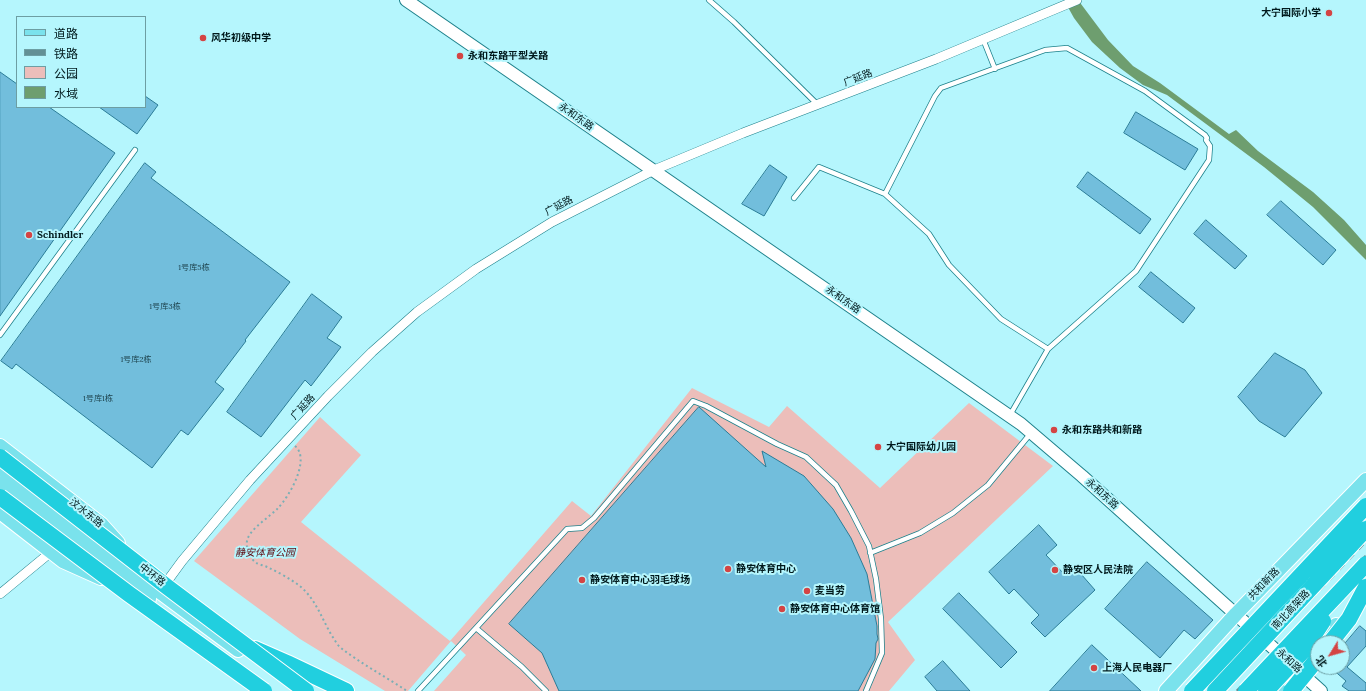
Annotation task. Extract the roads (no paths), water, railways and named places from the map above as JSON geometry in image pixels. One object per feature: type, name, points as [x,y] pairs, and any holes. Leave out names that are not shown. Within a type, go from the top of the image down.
[{"type":"highway","name":"中环路","points":[[0,457],[243,645],[306,691]]},
{"type":"highway","points":[[0,497],[129,594],[261,689]]},
{"type":"highway","points":[[1192,691],[1366,506]]},
{"type":"highway","name":"南北高架路","points":[[1215,691],[1366,529]]},
{"type":"highway","points":[[1246,691],[1366,564]]},
{"type":"highway","points":[[1266,691],[1304,650],[1345,586]]},
{"type":"highway","points":[[1336,635],[1349,619],[1366,587]]},
{"type":"highway","points":[[243,645],[287,663],[346,691]]},
{"type":"highway","points":[[1291,691],[1310,668]]},
{"type":"main road","name":"汶水东路","points":[[0,446],[101,524],[156,596]]},
{"type":"main road","name":"汶水东路","points":[[0,468],[272,691]]},
{"type":"main road","name":"共和新路","points":[[1166,691],[1236,614],[1366,480]]},
{"type":"main road","name":"汶水东路","points":[[0,484],[156,596],[260,666],[294,691]]},
{"type":"main road","name":"汶水东路","points":[[0,512],[63,561],[156,596]]},
{"type":"main road","points":[[1199,691],[1366,512]]},
{"type":"main road","points":[[1253,691],[1315,627],[1366,570]]},
{"type":"main road","points":[[1327,635],[1366,591]]},
{"type":"main road","points":[[1277,691],[1310,655]]},
{"type":"main road","name":"汶水东路","points":[[260,666],[315,691]]},
{"type":"street","name":"永和东路","points":[[406,0],[1009,416],[1088,482],[1255,632]]},
{"type":"street","name":"广延路","points":[[156,596],[182,561],[250,480],[328,396],[372,352],[416,312],[476,269],[552,222],[654,170],[743,133],[936,59],[1077,0]]},
{"type":"street","points":[[0,594],[51,552]]},
{"type":"street","name":"永和路","points":[[1255,632],[1321,691]]},
{"type":"lane","points":[[709,0],[734,22],[818,104]]},
{"type":"lane","points":[[983,39],[995,69]]},
{"type":"lane","points":[[885,194],[935,96],[941,88],[1045,50],[1067,48],[1145,91],[1208,138],[1206,140],[1210,146],[1209,160],[1136,272],[1048,349],[1009,416]]},
{"type":"lane","points":[[0,335],[135,150]]},
{"type":"lane","points":[[794,198],[819,167],[885,194],[929,234],[949,266],[1001,319],[1048,349]]},
{"type":"lane","points":[[418,691],[567,529],[582,528],[594,518],[693,401],[706,406],[777,444],[806,457],[836,485],[869,546],[876,579],[882,653],[866,691]]},
{"type":"lane","points":[[870,553],[920,533],[953,513],[988,485],[1031,433]]},
{"type":"lane","points":[[476,628],[522,667],[546,691]]},
{"type":"water","points":[[1064,0],[1078,0],[1108,40],[1133,66],[1160,83],[1229,134],[1236,130],[1258,151],[1313,192],[1344,220],[1366,245],[1366,260],[1313,207],[1264,167],[1167,95],[1143,85],[1120,68],[1092,42],[1074,18]]},
{"type":"railway","points":[[1223,691],[1366,541]]},
{"type":"railway","points":[[1237,691],[1366,556]]},
{"type":"place","name":"大宁国际小学","points":[[1329,13]]},
{"type":"place","name":"风华初级中学","points":[[203,38]]},
{"type":"place","name":"永和东路平型关路","points":[[460,56]]},
{"type":"place","name":"Schindler","points":[[29,235]]},
{"type":"place","name":"永和东路共和新路","points":[[1054,430]]},
{"type":"place","name":"大宁国际幼儿园","points":[[878,447]]},
{"type":"place","name":"静安体育中心","points":[[728,569]]},
{"type":"place","name":"静安区人民法院","points":[[1055,570]]},
{"type":"place","name":"静安体育中心羽毛球场","points":[[582,580]]},
{"type":"place","name":"麦当劳","points":[[807,591]]},
{"type":"place","name":"静安体育中心体育馆","points":[[782,609]]},
{"type":"place","name":"上海人民电器厂","points":[[1094,668]]},
{"type":"park label","name":"静安体育公园","points":[[265,553]]}]
